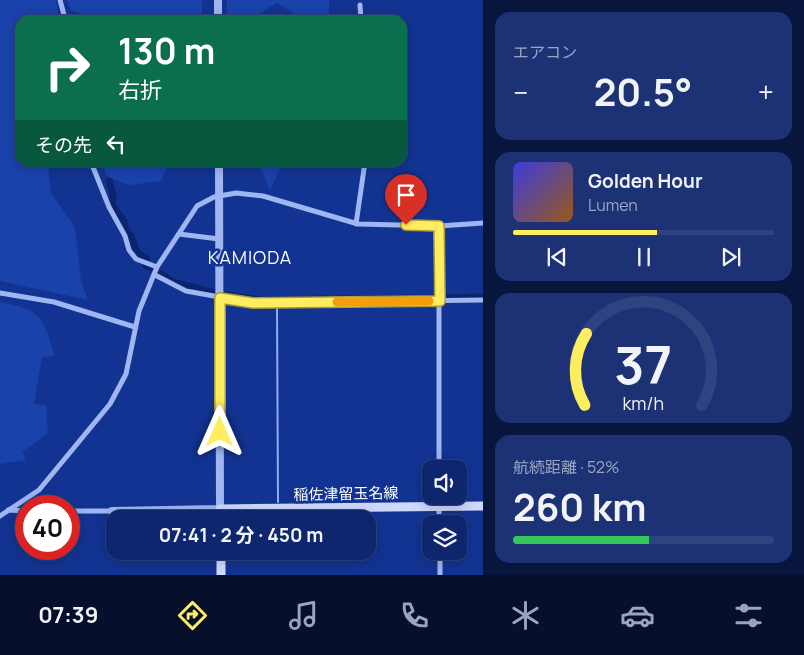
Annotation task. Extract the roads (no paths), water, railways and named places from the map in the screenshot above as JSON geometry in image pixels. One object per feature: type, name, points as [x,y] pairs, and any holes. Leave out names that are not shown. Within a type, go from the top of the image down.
[{"type":"main road","name":"稲佐津留玉名線","points":[[220,509],[483,506]]},
{"type":"main road","points":[[221,560],[221,575]]},
{"type":"street","points":[[60,0],[64,15]]},
{"type":"street","points":[[218,0],[218,15]]},
{"type":"street","points":[[360,5],[361,15]]},
{"type":"street","points":[[93,167],[109,207],[125,236],[129,250],[136,258],[157,268]]},
{"type":"street","points":[[166,510],[220,509],[219,167]]},
{"type":"street","points":[[356,224],[364,167]]},
{"type":"street","points":[[0,516],[38,490],[110,404],[126,374],[135,327],[157,268],[197,206],[219,196],[236,193],[263,196],[356,224],[439,226],[483,223]]},
{"type":"street","points":[[439,226],[440,460]]},
{"type":"street","points":[[179,234],[219,239]]},
{"type":"street","points":[[155,275],[186,291],[253,303],[483,300]]},
{"type":"street","points":[[0,293],[54,302],[135,327]]},
{"type":"street","points":[[439,506],[440,515]]},
{"type":"street","points":[[8,510],[15,510]]},
{"type":"street","points":[[80,511],[106,511]]},
{"type":"street","points":[[440,560],[440,575]]},
{"type":"waterway","points":[[109,181],[113,195],[112,205],[124,221],[125,230],[131,236],[137,253],[147,259]]},
{"type":"waterway","points":[[146,266],[152,268]]},
{"type":"waterway","points":[[161,274],[173,282],[214,293]]},
{"type":"waterway","points":[[226,295],[261,300],[326,299]]},
{"type":"waterway","points":[[446,298],[483,297]]},
{"type":"waterway","points":[[336,299],[434,298]]},
{"type":"waterway","points":[[277,307],[278,502]]},
{"type":"district","name":"KAMIODA","points":[[250,258]]}]
